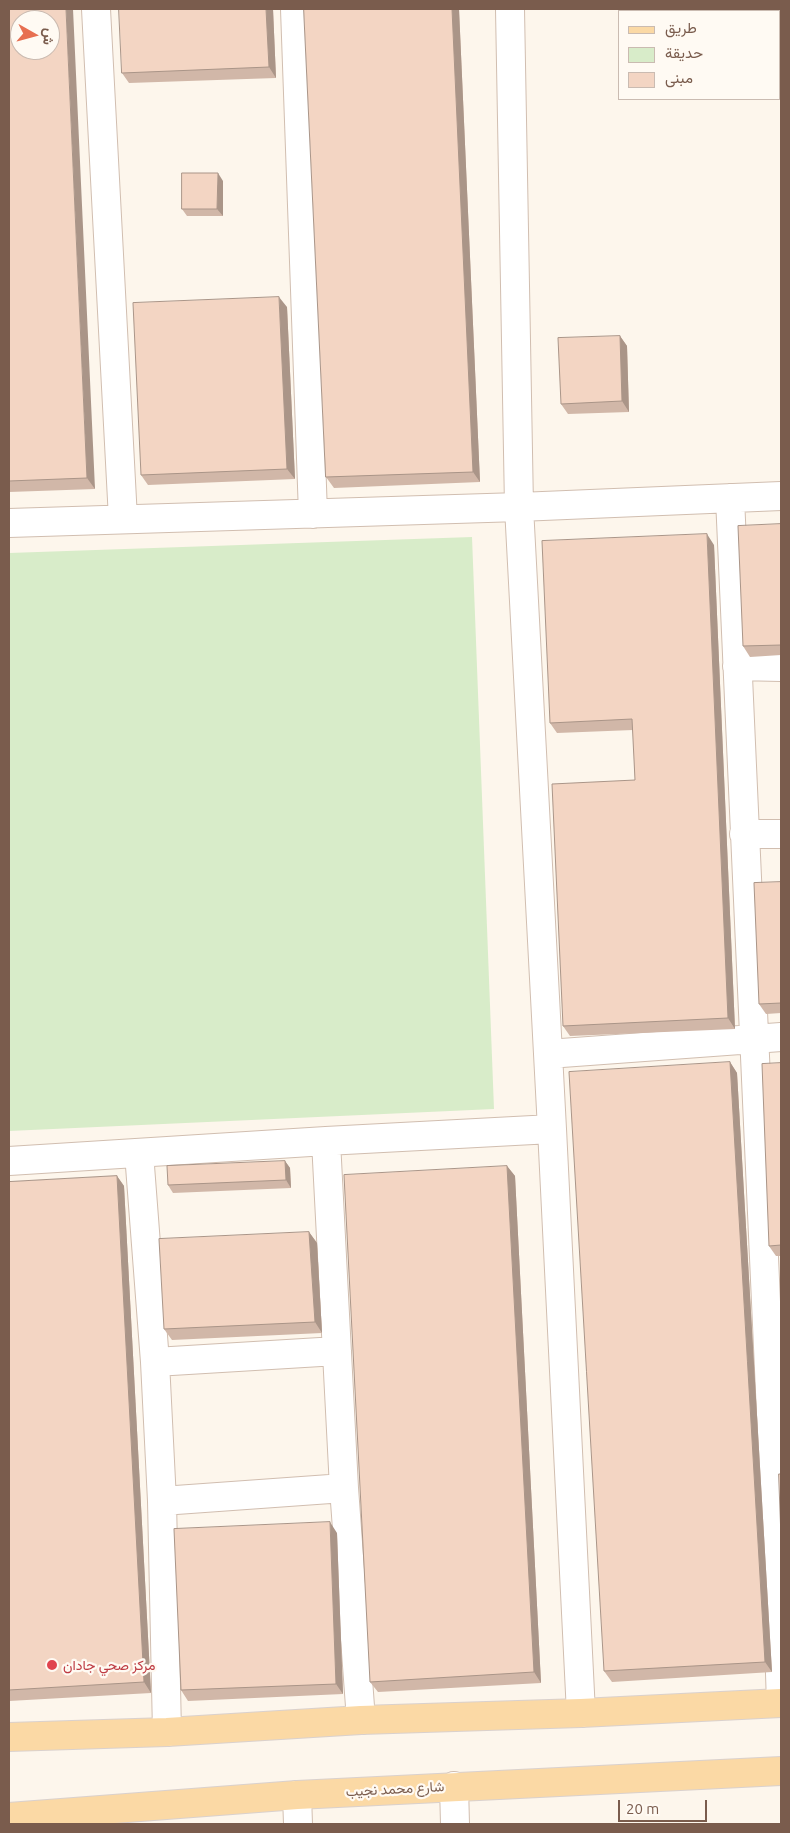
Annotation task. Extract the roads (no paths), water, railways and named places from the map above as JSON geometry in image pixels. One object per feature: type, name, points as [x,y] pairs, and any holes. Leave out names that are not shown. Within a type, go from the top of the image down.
[{"type":"main road","points":[[9,1737],[167,1732],[361,1720],[581,1713],[781,1703]]},
{"type":"main road","name":"شارع محمد نجيب","points":[[9,1817],[297,1795],[781,1771]]},
{"type":"street","points":[[96,9],[122,520]]},
{"type":"street","points":[[295,9],[313,514]]},
{"type":"street","points":[[510,9],[519,507],[581,1713]]},
{"type":"street","points":[[9,523],[519,507],[781,496]]},
{"type":"street","points":[[730,498],[754,1038],[773,1264],[781,1703]]},
{"type":"street","points":[[737,666],[781,667]]},
{"type":"street","points":[[744,834],[781,834]]},
{"type":"street","points":[[548,1054],[754,1038],[781,1038]]},
{"type":"street","points":[[9,1161],[552,1129]]},
{"type":"street","points":[[326,1141],[344,1488],[361,1720]]},
{"type":"street","points":[[139,1153],[162,1501],[167,1732]]},
{"type":"street","points":[[154,1362],[337,1350]]},
{"type":"street","points":[[162,1501],[344,1488]]},
{"type":"street","points":[[454,1786],[455,1824]]},
{"type":"street","points":[[297,1795],[298,1824]]},
{"type":"place","name":"مركز صحي جادان","points":[[52,1665]]}]
